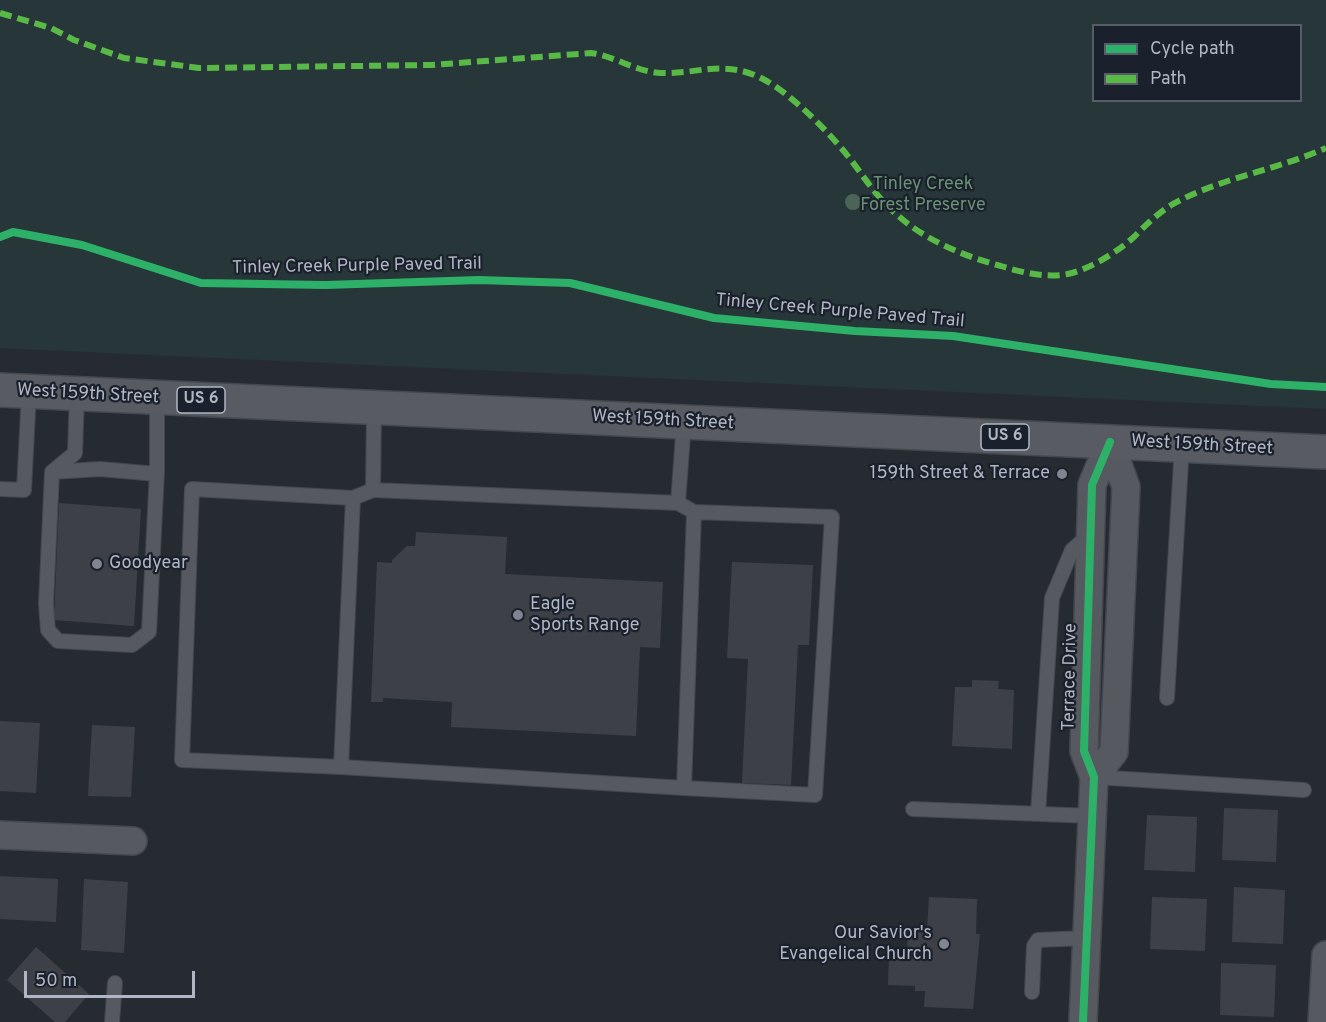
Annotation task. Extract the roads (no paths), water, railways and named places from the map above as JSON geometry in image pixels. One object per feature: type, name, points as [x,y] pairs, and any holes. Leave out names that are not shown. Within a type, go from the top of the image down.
[{"type":"main road","name":"West 159th Street","points":[[14,391],[1326,452]]},
{"type":"street","name":"Terrace Drive","points":[[1083,1022],[1094,777],[1084,752],[1089,535],[1092,485],[1110,442]]},
{"type":"street","points":[[1094,777],[1114,752],[1126,487],[1110,442]]},
{"type":"street","points":[[0,835],[133,841]]},
{"type":"street","points":[[1322,1022],[1326,955]]},
{"type":"lane","points":[[0,489],[24,490],[14,391]]},
{"type":"lane","points":[[77,394],[75,453],[52,472],[46,604],[48,630],[58,641],[132,645],[149,632],[157,474],[157,398]]},
{"type":"lane","points":[[373,490],[374,408]]},
{"type":"lane","points":[[678,503],[684,422]]},
{"type":"lane","points":[[1167,698],[1182,445]]},
{"type":"lane","points":[[52,472],[100,469],[157,474]]},
{"type":"lane","points":[[192,489],[352,498],[373,490],[678,503],[694,512],[832,517],[815,795],[182,760],[192,489]]},
{"type":"lane","points":[[341,767],[352,498]]},
{"type":"lane","points":[[684,788],[694,512]]},
{"type":"lane","points":[[1038,814],[1052,598],[1072,550],[1089,535]]},
{"type":"lane","points":[[1094,777],[1304,790]]},
{"type":"lane","points":[[913,809],[1092,816]]},
{"type":"lane","points":[[1032,992],[1034,946],[1038,940],[1087,938]]},
{"type":"lane","points":[[112,1022],[115,983]]},
{"type":"place","name":"159th Street & Terrace","points":[[1062,474]]},
{"type":"place","name":"Goodyear","points":[[97,564]]},
{"type":"place","name":"Eagle Sports Range","points":[[518,615]]},
{"type":"place","name":"Our Savior's Evangelical Church","points":[[944,944]]},
{"type":"park label","name":"Tinley Creek Forest Preserve","points":[[923,195]]}]
